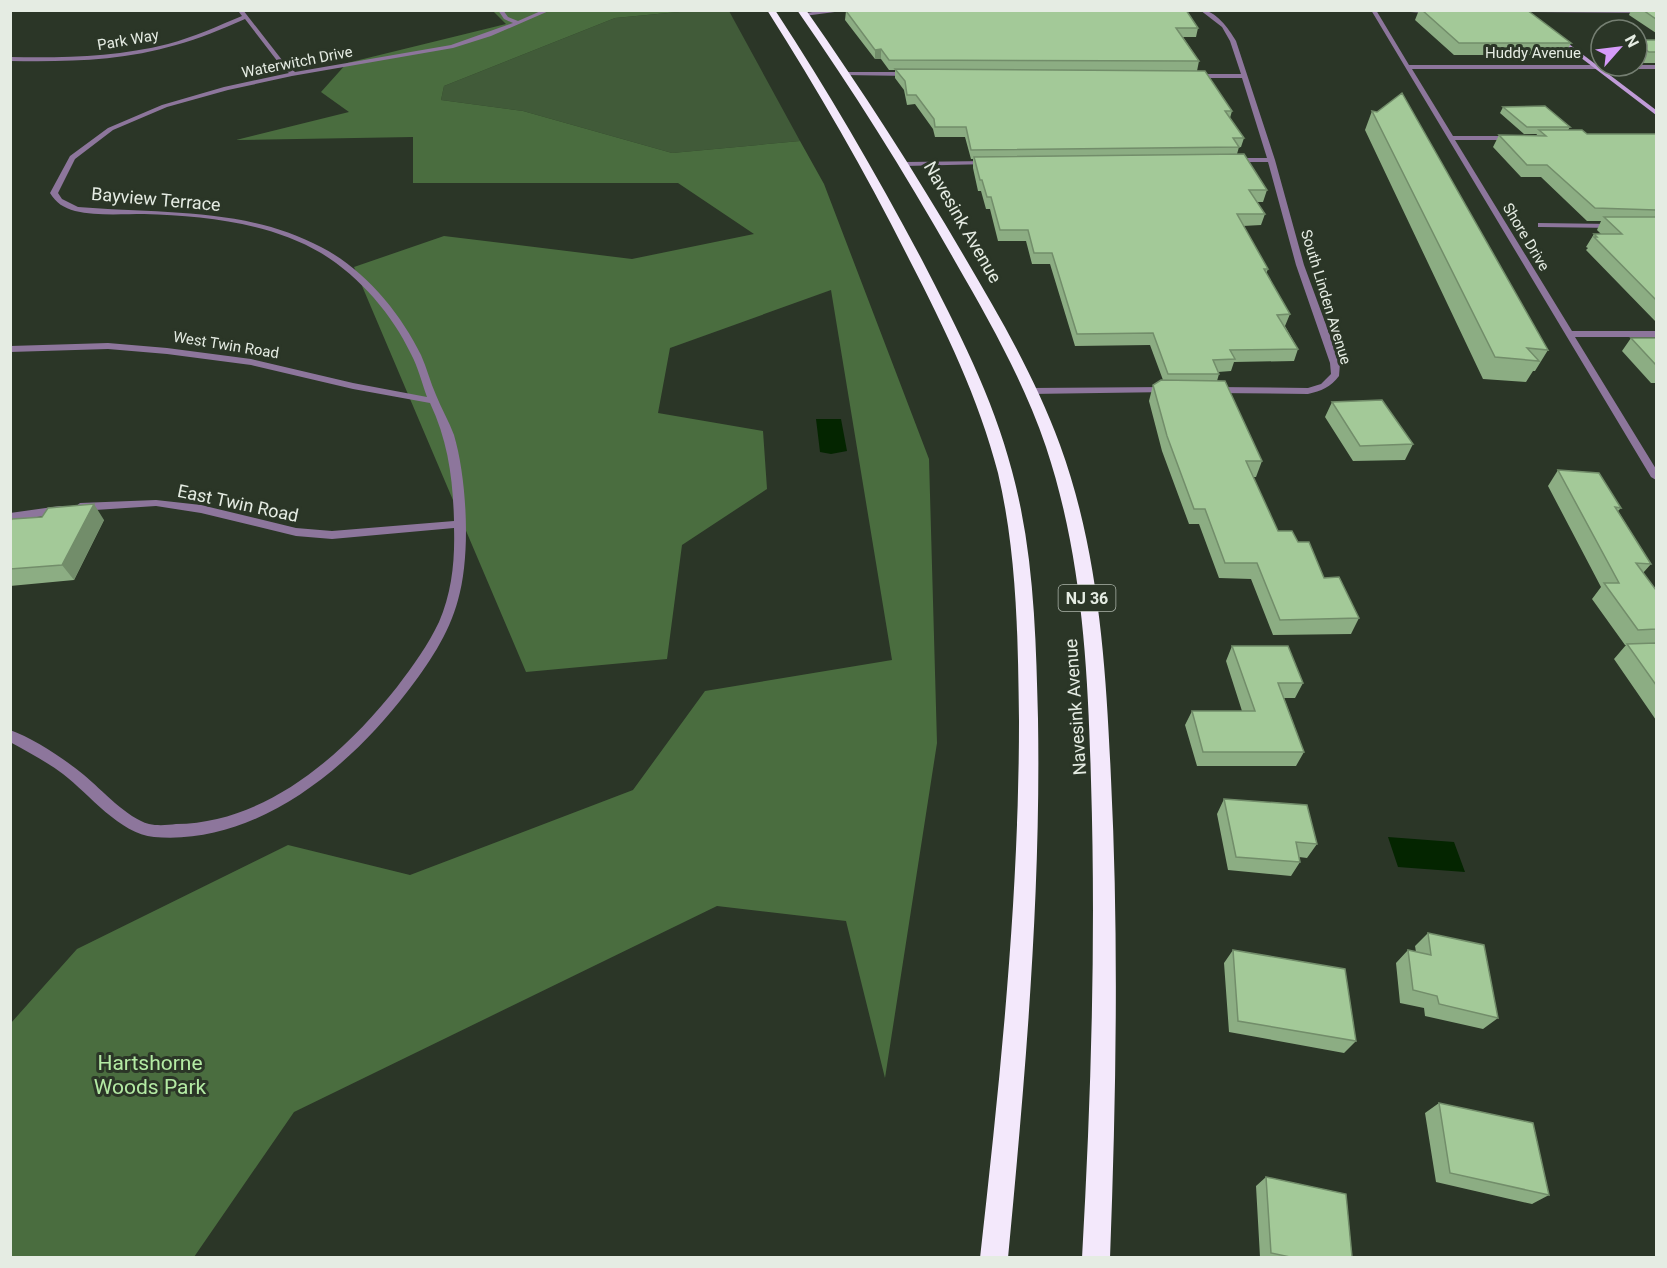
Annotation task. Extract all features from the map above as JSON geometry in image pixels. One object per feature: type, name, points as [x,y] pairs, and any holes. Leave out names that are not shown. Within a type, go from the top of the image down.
[{"type":"highway","points":[[769,12],[848,133],[882,192],[933,295],[982,401],[1005,469],[1013,508],[1025,592],[1029,747],[1027,874],[1019,1020],[994,1257]]},
{"type":"highway","name":"Navesink Avenue","points":[[803,12],[905,164],[994,320],[1030,392],[1062,471],[1080,548],[1097,679],[1105,859],[1104,1097],[1096,1257]]},
{"type":"street","points":[[500,10],[506,18],[517,22]]},
{"type":"street","name":"Waterwitch Drive","points":[[63,168],[72,158],[107,133],[159,107],[198,95],[294,74],[451,46],[549,10]]},
{"type":"street","points":[[803,12],[848,10]]},
{"type":"street","name":"South Linden Avenue","points":[[1199,390],[1308,391],[1322,387],[1336,374],[1335,363],[1300,265],[1271,160],[1228,31],[1202,10]]},
{"type":"street","points":[[1366,10],[1445,12]]},
{"type":"street","name":"Shore Drive","points":[[1373,11],[1656,477]]},
{"type":"street","points":[[1516,11],[1656,11]]},
{"type":"street","points":[[1523,11],[1531,17]]},
{"type":"street","points":[[243,14],[294,74]]},
{"type":"street","name":"Park Way","points":[[10,59],[64,60],[129,54],[171,45],[243,14]]},
{"type":"street","points":[[1550,31],[1589,62]]},
{"type":"street","name":"Huddy Avenue","points":[[1409,67],[1589,67]]},
{"type":"street","points":[[845,74],[921,74]]},
{"type":"street","points":[[1181,76],[1243,76]]},
{"type":"street","points":[[1610,78],[1656,113]]},
{"type":"street","points":[[1451,138],[1526,138]]},
{"type":"street","points":[[1226,160],[1271,160]]},
{"type":"street","points":[[905,164],[995,163]]},
{"type":"street","name":"Bayview Terrace","points":[[10,735],[68,769],[116,811],[147,831],[169,831],[228,822],[273,804],[315,779],[355,744],[399,695],[439,634],[456,587],[460,524],[449,437],[416,354],[378,299],[331,255],[294,237],[220,219],[170,213],[100,212],[77,209],[59,201],[54,193],[56,180],[63,168]]},
{"type":"street","points":[[1541,225],[1622,226]]},
{"type":"street","points":[[1568,334],[1656,334]]},
{"type":"street","name":"West Twin Road","points":[[10,349],[108,346],[167,351],[251,362],[353,386],[434,401]]},
{"type":"street","points":[[1030,392],[1178,390]]},
{"type":"street","name":"East Twin Road","points":[[10,517],[85,507],[156,503],[201,509],[296,532],[332,535],[460,524]]},
{"type":"shaded area","points":[[689,11],[729,11],[800,141],[672,153],[523,111],[441,100],[444,86],[615,18]]},
{"type":"shaded area","points":[[816,419],[841,419],[847,451],[831,454],[820,452]]},
{"type":"shaded area","points":[[1388,837],[1454,842],[1465,872],[1398,867]]},
{"type":"green space","name":"Hartshorne Woods Park","points":[[493,11],[689,11],[615,18],[444,86],[441,100],[523,111],[672,153],[800,141],[824,184],[929,459],[937,743],[885,1078],[846,921],[717,906],[294,1112],[194,1257],[11,1258],[11,1023],[77,949],[288,845],[410,875],[633,790],[705,691],[892,660],[831,290],[670,348],[658,413],[763,431],[767,489],[682,545],[667,659],[526,672],[354,267],[444,236],[632,259],[754,234],[678,183],[413,183],[413,137],[236,140],[349,112],[321,92],[347,63],[506,24]]},
{"type":"building","points":[[1186,10],[1198,28],[1176,28],[1199,61],[889,60],[881,49],[875,50],[846,11]]},
{"type":"building","points":[[1422,10],[1527,10],[1571,43],[1459,43]]},
{"type":"building","points":[[1643,10],[1656,10],[1656,19]]},
{"type":"building","points":[[1649,40],[1656,40],[1656,52],[1649,52]]},
{"type":"building","points":[[895,69],[1205,71],[1232,111],[1225,111],[1244,138],[1233,138],[1239,147],[971,150],[966,127],[935,127],[934,119],[916,95],[907,95],[905,81]]},
{"type":"building","points":[[1402,93],[1548,350],[1527,348],[1539,361],[1495,357],[1372,111],[1377,112]]},
{"type":"building","points":[[1545,106],[1570,127],[1527,127],[1503,107]]},
{"type":"building","points":[[1539,130],[1582,130],[1587,134],[1656,134],[1656,210],[1595,208],[1547,165],[1527,165],[1499,135],[1546,136]]},
{"type":"building","points":[[1244,154],[1267,190],[1249,190],[1265,214],[1237,214],[1268,269],[1264,269],[1290,314],[1277,315],[1298,349],[1230,350],[1235,359],[1213,360],[1219,374],[1168,374],[1153,333],[1077,334],[1052,253],[1034,253],[1028,230],[1000,230],[991,197],[987,197],[974,157]]},
{"type":"building","points":[[1604,217],[1656,217],[1656,300],[1594,237],[1597,237],[1594,234],[1622,234]]},
{"type":"building","points":[[1631,338],[1656,338],[1656,365]]},
{"type":"building","points":[[1161,380],[1225,381],[1262,461],[1246,461],[1278,531],[1292,531],[1298,542],[1309,542],[1324,578],[1339,577],[1359,618],[1280,620],[1257,563],[1225,563],[1205,509],[1194,509],[1167,436],[1153,385]]},
{"type":"building","points":[[1382,400],[1413,444],[1360,446],[1332,402]]},
{"type":"building","points":[[1558,470],[1599,473],[1621,508],[1615,507],[1651,564],[1636,563],[1656,590],[1656,629],[1638,630],[1604,583],[1619,583]]},
{"type":"building","points":[[94,504],[62,565],[10,569],[10,522],[12,519],[42,517],[48,508]]},
{"type":"building","points":[[1656,643],[1656,685],[1627,644]]},
{"type":"building","points":[[1232,646],[1288,646],[1303,683],[1278,683],[1304,752],[1203,752],[1192,711],[1255,711]]},
{"type":"building","points":[[1224,799],[1307,805],[1317,844],[1296,842],[1300,862],[1236,857]]},
{"type":"building","points":[[1428,933],[1484,945],[1498,1018],[1439,1004],[1437,996],[1413,990],[1408,950],[1431,955]]},
{"type":"building","points":[[1233,950],[1345,969],[1356,1041],[1238,1021]]},
{"type":"building","points":[[1439,1103],[1533,1123],[1549,1195],[1450,1173]]},
{"type":"building","points":[[1266,1177],[1346,1194],[1352,1257],[1290,1257],[1271,1253]]}]
